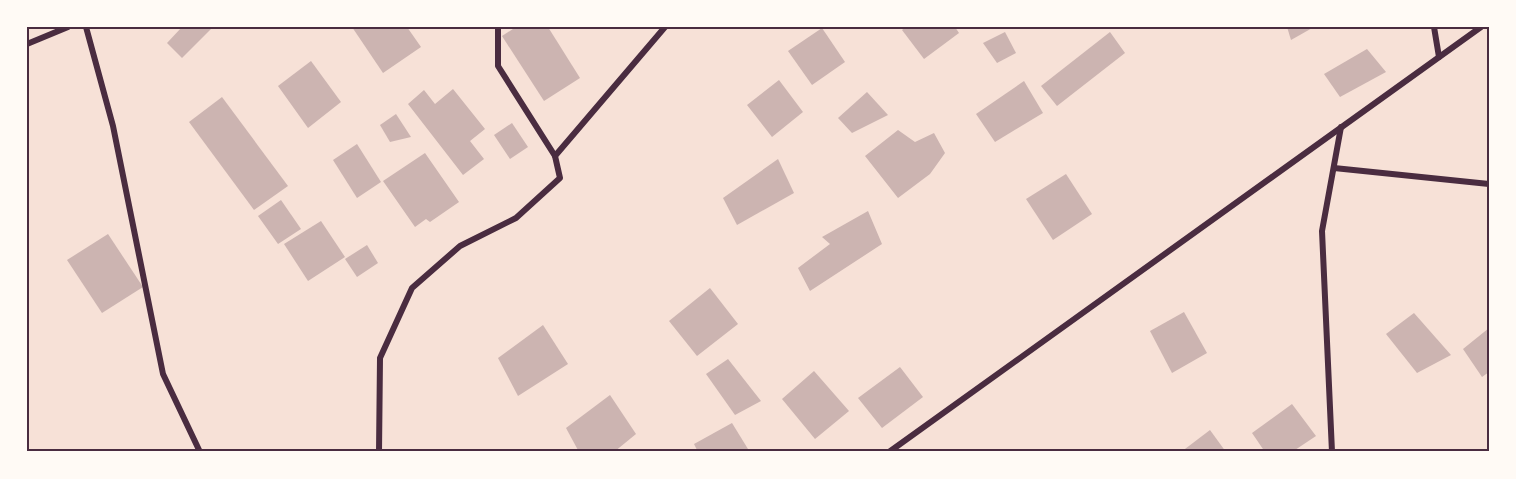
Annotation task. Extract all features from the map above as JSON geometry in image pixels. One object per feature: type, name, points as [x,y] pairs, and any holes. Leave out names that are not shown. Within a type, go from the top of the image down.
[{"type":"street","points":[[27,44],[68,27]]},
{"type":"street","points":[[86,27],[112,126],[163,374],[200,452]]},
{"type":"street","points":[[378,452],[380,358],[412,288],[460,246],[516,218],[560,178],[555,156],[498,66],[498,27]]},
{"type":"street","points":[[555,156],[665,27]]},
{"type":"street","points":[[1434,27],[1440,57]]},
{"type":"street","points":[[889,452],[1481,27]]},
{"type":"street","points":[[1332,452],[1322,231],[1341,126]]},
{"type":"street","points":[[1334,168],[1489,184]]},
{"type":"building","points":[[182,27],[213,27],[182,58],[167,43]]},
{"type":"building","points":[[352,27],[407,27],[421,47],[383,73]]},
{"type":"building","points":[[516,27],[548,27],[580,78],[544,101],[502,36]]},
{"type":"building","points":[[906,27],[955,27],[959,33],[924,59],[902,30]]},
{"type":"building","points":[[1287,27],[1314,27],[1291,40]]},
{"type":"building","points":[[822,28],[845,62],[812,85],[788,51]]},
{"type":"building","points":[[1005,32],[1016,53],[997,63],[983,43]]},
{"type":"building","points":[[1110,32],[1125,53],[1057,106],[1041,86]]},
{"type":"building","points":[[1367,49],[1386,72],[1340,97],[1324,74]]},
{"type":"building","points":[[311,61],[341,102],[308,128],[278,86]]},
{"type":"building","points":[[779,80],[803,112],[772,137],[747,105]]},
{"type":"building","points":[[1024,81],[1043,113],[995,142],[976,114]]},
{"type":"building","points":[[453,89],[485,129],[470,141],[484,159],[463,175],[408,104],[424,90],[435,104]]},
{"type":"building","points":[[867,92],[888,115],[852,133],[838,118]]},
{"type":"building","points":[[222,97],[288,186],[254,210],[189,122]]},
{"type":"building","points":[[396,114],[411,137],[390,142],[380,125]]},
{"type":"building","points":[[512,123],[528,147],[510,159],[494,135]]},
{"type":"building","points":[[898,130],[915,142],[934,133],[945,153],[930,174],[898,198],[865,156]]},
{"type":"building","points":[[357,144],[381,182],[357,198],[333,160]]},
{"type":"building","points":[[425,153],[459,202],[430,222],[426,219],[415,227],[383,181]]},
{"type":"building","points":[[778,159],[794,193],[737,225],[723,198]]},
{"type":"building","points":[[1066,174],[1092,214],[1053,240],[1026,199]]},
{"type":"building","points":[[281,200],[301,229],[278,244],[258,216]]},
{"type":"building","points":[[868,211],[882,244],[810,291],[798,268],[830,244],[822,237]]},
{"type":"building","points":[[321,221],[345,257],[308,281],[284,244]]},
{"type":"building","points":[[108,234],[143,287],[102,313],[67,260]]},
{"type":"building","points":[[367,245],[378,263],[357,277],[345,259]]},
{"type":"building","points":[[710,288],[738,324],[697,356],[669,321]]},
{"type":"building","points":[[1184,312],[1207,353],[1172,373],[1150,331]]},
{"type":"building","points":[[1414,313],[1451,355],[1417,373],[1386,334]]},
{"type":"building","points":[[543,325],[568,364],[518,396],[498,358]]},
{"type":"building","points":[[1489,328],[1489,372],[1482,377],[1463,349]]},
{"type":"building","points":[[728,359],[761,401],[735,415],[706,374]]},
{"type":"building","points":[[900,367],[923,397],[882,428],[858,398]]},
{"type":"building","points":[[814,371],[849,411],[815,439],[782,399]]},
{"type":"building","points":[[610,395],[636,434],[614,452],[579,452],[566,428]]},
{"type":"building","points":[[1292,404],[1316,436],[1292,452],[1265,452],[1252,433]]},
{"type":"building","points":[[732,423],[748,449],[745,452],[698,452],[694,444]]},
{"type":"building","points":[[1210,430],[1226,452],[1181,452]]}]
